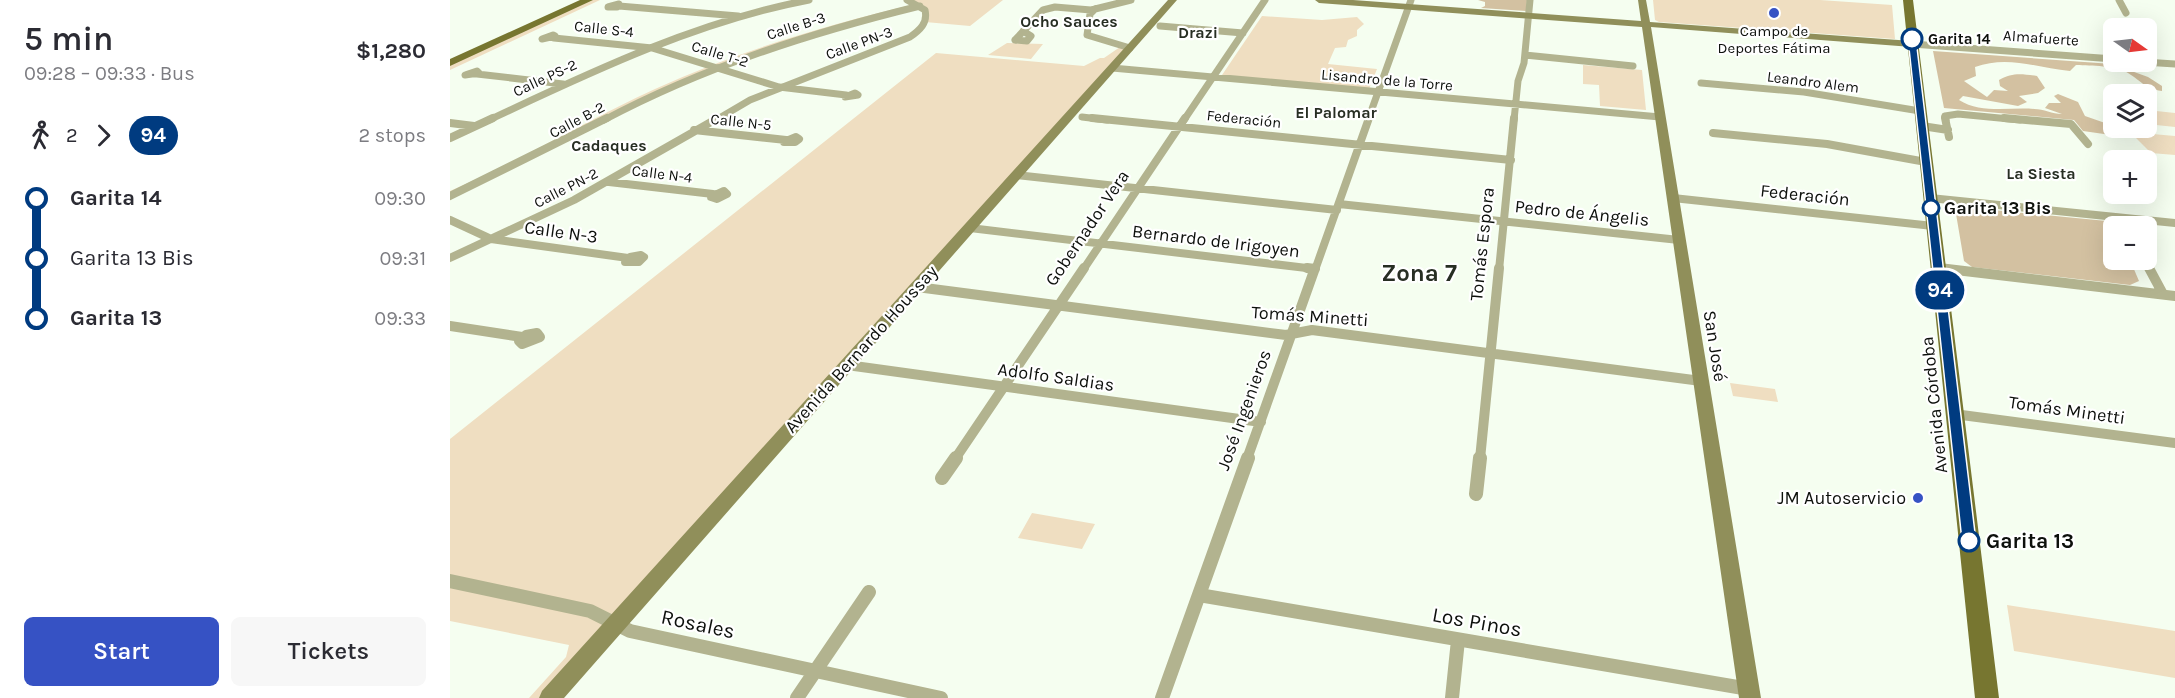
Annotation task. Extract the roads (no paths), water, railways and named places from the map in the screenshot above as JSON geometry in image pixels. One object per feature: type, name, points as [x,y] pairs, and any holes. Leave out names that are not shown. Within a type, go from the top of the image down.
[{"type":"main road","points":[[450,62],[583,0]]},
{"type":"main road","points":[[450,62],[588,0]]},
{"type":"main road","name":"Avenida Córdoba","points":[[1908,0],[1987,698]]},
{"type":"street","name":"Calle PS-2","points":[[450,138],[564,84],[652,48],[745,17],[806,0]]},
{"type":"street","points":[[1023,31],[1043,10],[1063,7],[1092,12],[1131,0]]},
{"type":"street","name":"Avenida Bernardo Houssay","points":[[549,698],[1173,0]]},
{"type":"street","name":"Gobernador Vera","points":[[942,478],[1265,0]]},
{"type":"street","name":"Almafuerte","points":[[1319,0],[1410,3],[1529,15],[2103,58]]},
{"type":"street","name":"Tomás Espora","points":[[1476,494],[1518,81],[1526,55],[1530,0]]},
{"type":"street","name":"San José","points":[[1642,0],[1749,694]]},
{"type":"street","points":[[2119,0],[2126,13]]},
{"type":"street","name":"Calle B-3","points":[[825,28],[912,3]]},
{"type":"street","name":"Calle B-3","points":[[714,66],[825,28],[912,3]]},
{"type":"street","name":"Calle PN-3","points":[[779,87],[910,37],[925,22],[925,10],[912,3]]},
{"type":"street","name":"José Ingenieros","points":[[1162,698],[1410,3]]},
{"type":"street","points":[[619,6],[745,17]]},
{"type":"street","points":[[1092,12],[1087,35],[1130,48]]},
{"type":"street","points":[[1161,26],[1243,33]]},
{"type":"street","name":"Calle S-4","points":[[554,38],[652,48]]},
{"type":"street","name":"Calle T-2","points":[[652,48],[779,87],[846,95]]},
{"type":"street","points":[[1526,55],[1633,66]]},
{"type":"street","points":[[2157,63],[2175,64]]},
{"type":"street","name":"Calle B-2","points":[[450,191],[543,147],[654,90],[714,66]]},
{"type":"street","name":"Calle B-2","points":[[450,196],[551,149],[714,66]]},
{"type":"street","name":"Lisandro de la Torre","points":[[1112,68],[1660,117]]},
{"type":"street","points":[[477,74],[564,84]]},
{"type":"street","name":"Leandro Alem","points":[[1701,83],[1804,92],[1921,119],[1949,134],[1945,116],[1949,114],[2071,124],[2088,144]]},
{"type":"street","name":"Calle PN-2","points":[[450,258],[608,182],[694,130],[779,87]]},
{"type":"street","name":"Federación","points":[[1082,117],[1510,160]]},
{"type":"street","points":[[450,123],[475,126]]},
{"type":"street","name":"Calle N-5","points":[[694,130],[786,140]]},
{"type":"street","points":[[1713,133],[1827,144],[1926,162]]},
{"type":"street","name":"Pedro de Ángelis","points":[[1016,175],[1505,221],[1679,240]]},
{"type":"street","name":"Calle N-4","points":[[608,182],[713,194]]},
{"type":"street","name":"Federación","points":[[1673,198],[1933,226]]},
{"type":"street","points":[[1930,198],[2103,218]]},
{"type":"street","points":[[450,220],[491,240]]},
{"type":"street","points":[[2157,223],[2175,223]]},
{"type":"street","name":"Bernardo de Irigoyen","points":[[970,228],[1315,269]]},
{"type":"street","name":"Calle N-3","points":[[491,240],[628,258]]},
{"type":"street","points":[[1938,268],[2175,296]]},
{"type":"street","points":[[2150,270],[2163,294]]},
{"type":"street","name":"Tomás Minetti","points":[[917,287],[1286,335],[1312,330],[1701,381]]},
{"type":"street","points":[[450,326],[522,337]]},
{"type":"street","name":"Adolfo Saldias","points":[[847,365],[1261,422]]},
{"type":"street","name":"Tomás Minetti","points":[[1954,414],[2175,443]]},
{"type":"street","name":"Rosales","points":[[450,581],[590,611],[630,631],[941,698]]},
{"type":"street","points":[[797,698],[869,592]]},
{"type":"street","name":"Los Pinos","points":[[1199,596],[1458,640],[1749,694]]},
{"type":"street","points":[[1452,698],[1458,640]]},
{"type":"place","name":"Campo de Deportes Fátima","points":[[1774,13]]},
{"type":"place","name":"Garita 14","points":[[1912,39]]},
{"type":"place","name":"Garita 13 Bis","points":[[1931,208]]},
{"type":"place","name":"JM Autoservicio","points":[[1918,498]]},
{"type":"place","name":"Garita 13","points":[[1969,541]]},
{"type":"district","name":"Ocho Sauces","points":[[1069,21]]},
{"type":"district","name":"Drazi","points":[[1198,32]]},
{"type":"district","name":"El Palomar","points":[[1336,112]]},
{"type":"district","name":"Cadaques","points":[[609,145]]},
{"type":"district","name":"La Siesta","points":[[2041,173]]},
{"type":"district","name":"Zona 7","points":[[1419,273]]}]
